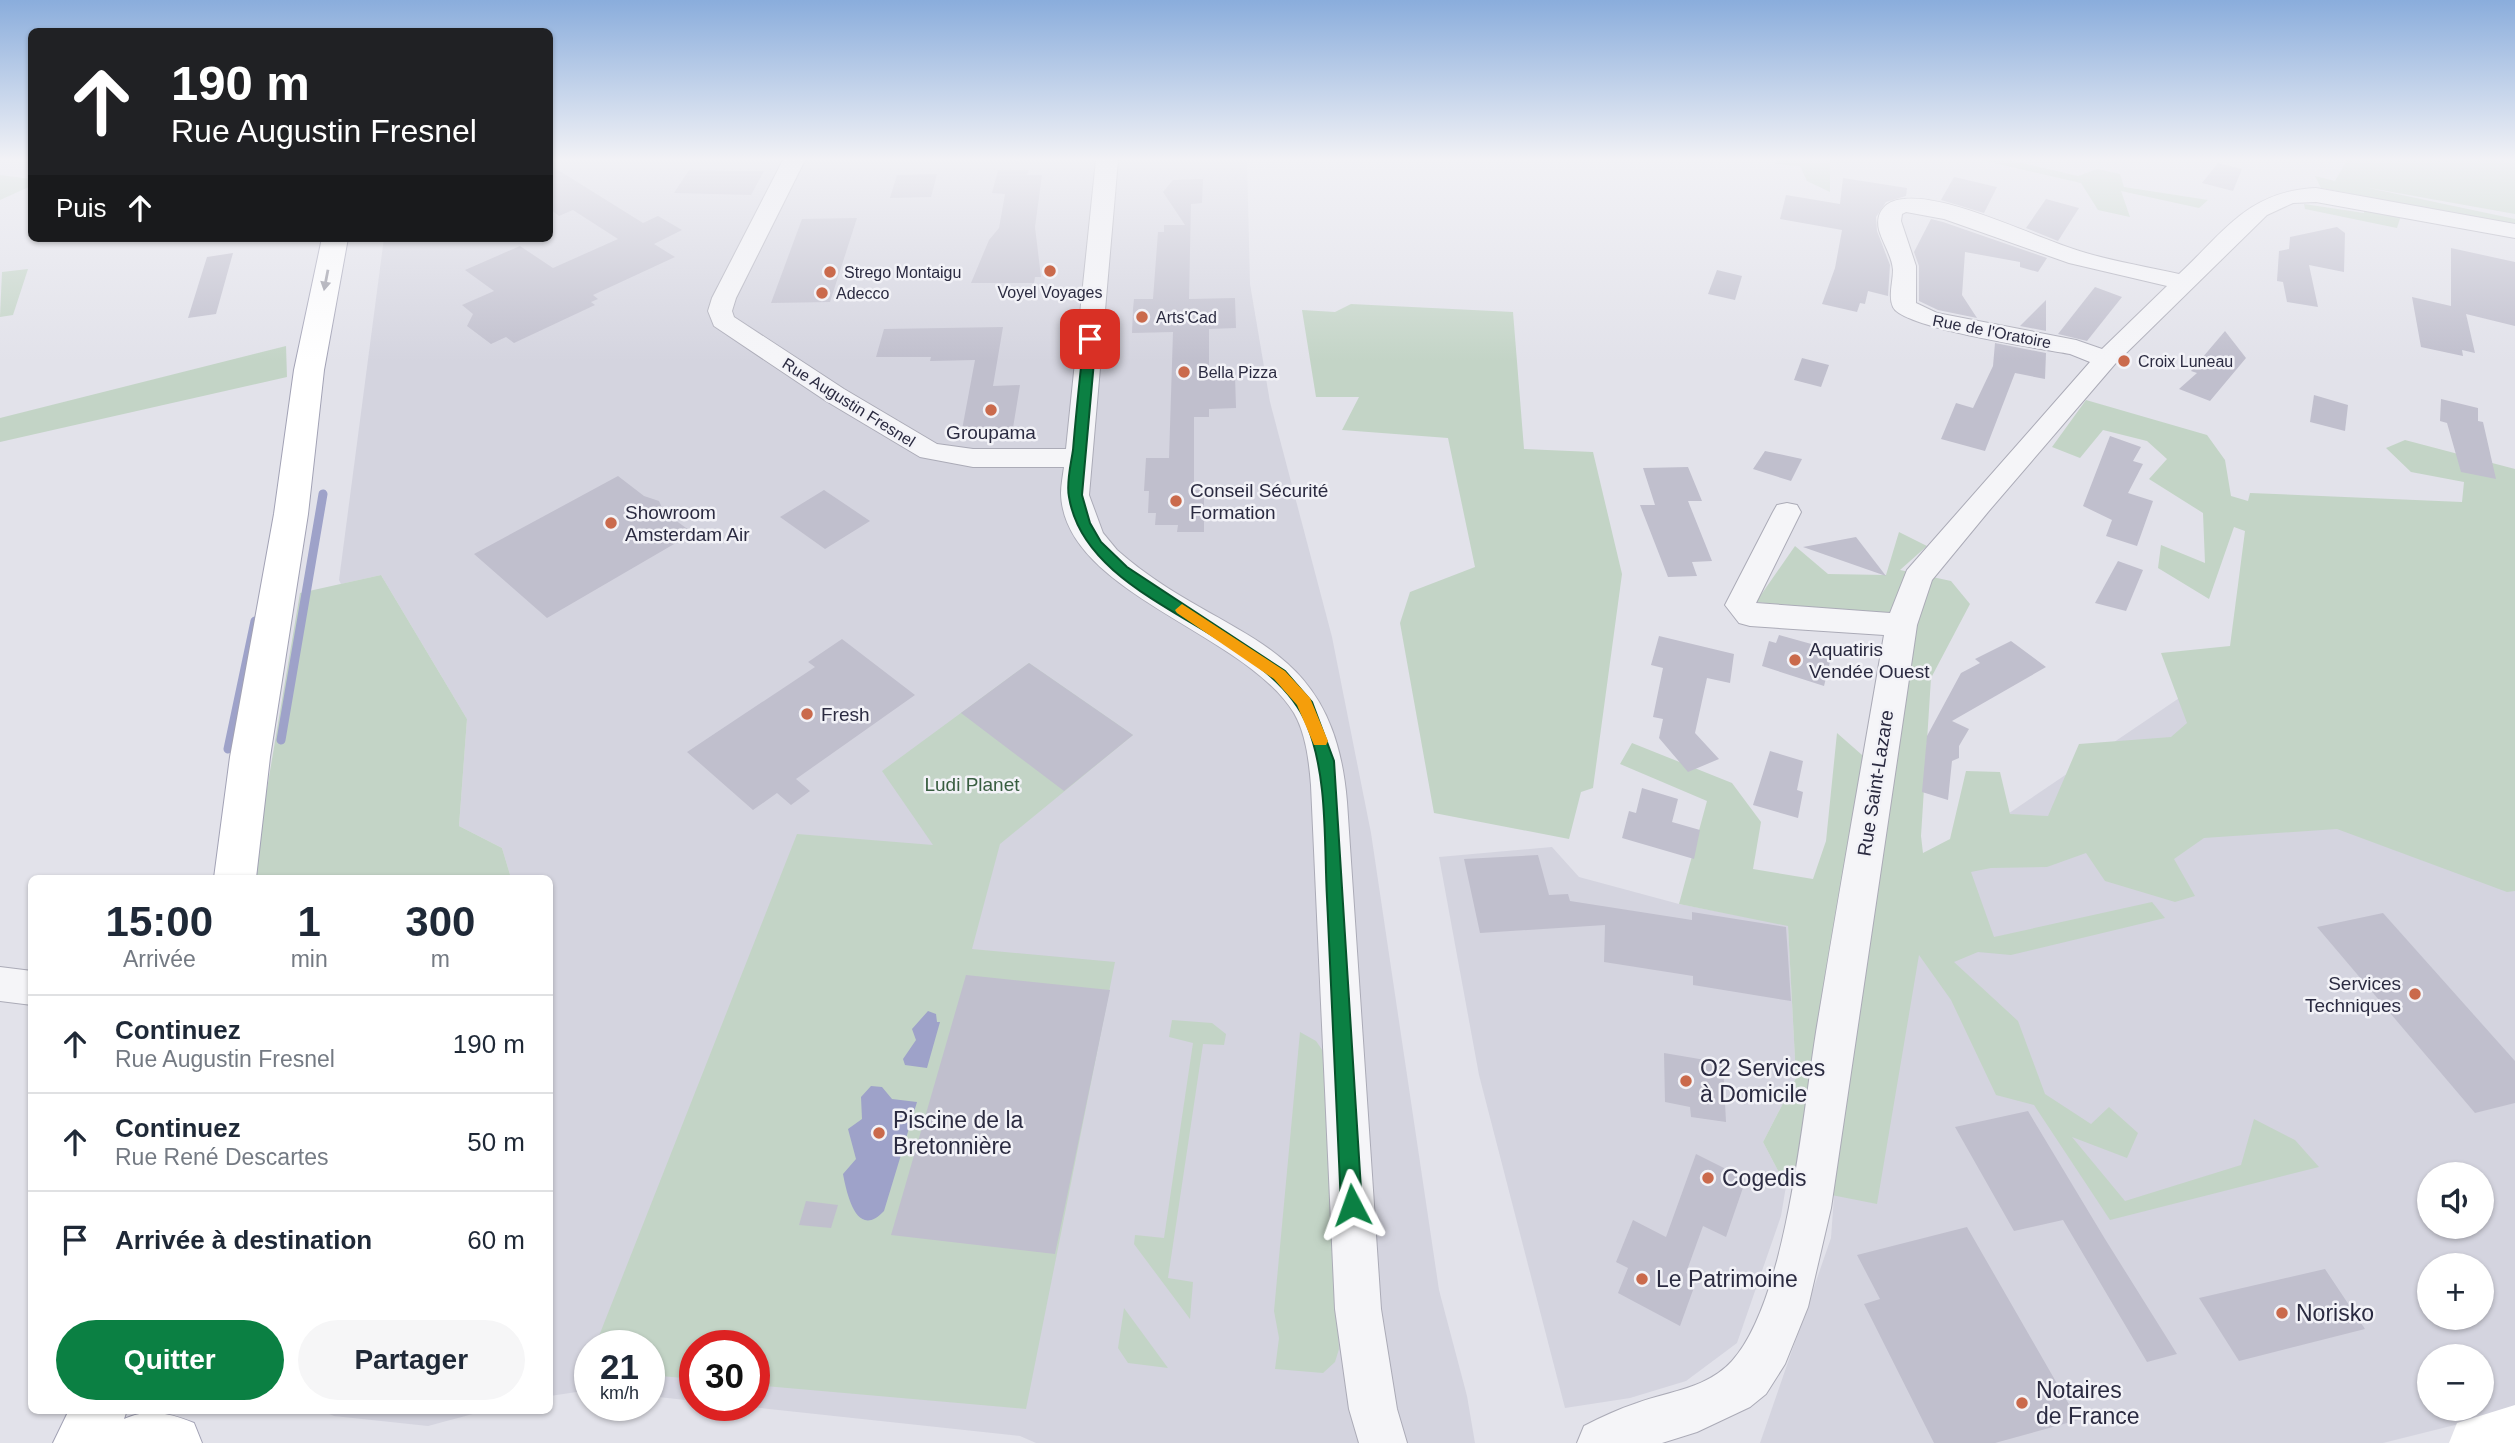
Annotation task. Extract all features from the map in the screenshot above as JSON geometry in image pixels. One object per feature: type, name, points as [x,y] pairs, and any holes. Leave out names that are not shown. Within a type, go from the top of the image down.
[{"type":"main road","points":[[235,875],[250,757],[291,514],[309,370],[334,242]]},
{"type":"main road","points":[[291,514],[314,443],[353,242]]},
{"type":"main road","points":[[219,875],[250,757]]},
{"type":"main road","points":[[81,1443],[98,1414]]},
{"type":"main road","points":[[2477,1443],[2515,1433]]},
{"type":"street","name":"Rue Augustin Fresnel","points":[[760,227],[724,298],[720,311],[723,321],[835,395],[930,451],[973,458],[1077,458]]},
{"type":"street","points":[[1100,227],[1077,458],[1075,495],[1083,523],[1096,545],[1122,571],[1280,675],[1304,702],[1319,738],[1327,767],[1358,1309],[1383,1432]]},
{"type":"street","name":"Rue de l'Oratoire","points":[[1891,227],[1903,262],[1901,297],[1905,307],[1912,312],[1930,319],[2076,348],[2106,359]]},
{"type":"street","name":"Rue de l'Oratoire","points":[[1995,227],[2077,257],[2182,282]]},
{"type":"street","name":"Rue Saint-Lazare","points":[[1601,1443],[1615,1435],[1694,1410],[1738,1388],[1752,1375],[1783,1313],[1807,1208],[1900,625],[1918,578],[2106,359],[2182,282],[2196,275],[2239,227]]},
{"type":"street","name":"Rue Saint-Lazare","points":[[2495,227],[2515,231]]},
{"type":"street","points":[[1787,512],[1740,605],[1750,615],[1900,625]]},
{"type":"street","points":[[0,984],[28,988]]},
{"type":"shaded area","points":[[553,227],[1249,227],[1250,284],[1270,402],[1332,637],[1371,833],[1439,1290],[1467,1396],[1475,1443],[1036,1443],[1020,1436],[770,1409],[770,1330],[679,1330],[679,1399],[665,1398],[665,1330],[574,1330],[574,1392],[553,1396],[553,875],[510,875],[502,848],[459,826],[467,719],[381,575],[341,584],[339,580],[383,242],[553,242]]},
{"type":"shaded area","points":[[2228,665],[2515,805],[2515,1410],[2494,1415],[2494,1344],[2417,1344],[2417,1421],[2471,1421],[2383,1443],[1760,1443],[1831,1238],[1854,918]]},
{"type":"shaded area","points":[[1552,847],[1579,877],[1679,904],[1788,925],[1796,1078],[1763,1142],[1786,1186],[1781,1216],[1737,1343],[1686,1381],[1630,1398],[1565,1408],[1479,1075],[1439,857]]},
{"type":"shaded area","points":[[329,1414],[473,1414],[428,1426]]},
{"type":"green space","points":[[28,269],[13,315],[0,317],[2,272]]},
{"type":"green space","points":[[1351,304],[1513,312],[1524,449],[1593,452],[1622,574],[1593,788],[1581,792],[1569,839],[1434,813],[1400,623],[1410,592],[1475,567],[1448,438],[1342,430],[1359,397],[1316,397],[1302,310],[1335,312]]},
{"type":"green space","points":[[286,346],[287,377],[0,442],[0,418]]},
{"type":"green space","points":[[2086,400],[2207,435],[2225,460],[2231,496],[2248,501],[2250,493],[2462,502],[2464,482],[2411,472],[2386,448],[2405,440],[2515,469],[2515,891],[2507,892],[2337,829],[2204,838],[2174,859],[2195,896],[2175,902],[2105,881],[2086,853],[2047,867],[1991,868],[1971,872],[1994,937],[2152,902],[2165,918],[2011,955],[1978,952],[1954,962],[2018,1021],[2045,1094],[2091,1124],[2109,1107],[2138,1133],[2127,1158],[2072,1137],[2125,1201],[2241,1165],[2254,1119],[2295,1140],[2319,1167],[2110,1220],[2034,1105],[1996,1095],[1951,1000],[1919,955],[1877,1204],[1786,1186],[1763,1142],[1796,1078],[1788,926],[1679,904],[1707,801],[1620,764],[1632,743],[1732,783],[1761,822],[1753,869],[1813,879],[1826,841],[1837,733],[1894,783],[1915,626],[1876,613],[1756,602],[1795,546],[1828,574],[1886,575],[1899,532],[1927,546],[1900,570],[1951,581],[1970,604],[1931,678],[1921,836],[1923,853],[1950,839],[1966,771],[2000,772],[2010,814],[2048,816],[2079,744],[2171,737],[2187,723],[2161,653],[2230,646],[2245,531],[2234,527],[2209,599],[2158,568],[2161,545],[2205,563],[2203,513],[2149,479],[2167,459],[2147,441],[2103,430],[2080,458],[2052,447]]},
{"type":"green space","points":[[381,575],[467,719],[459,826],[502,848],[510,875],[253,875],[300,593]]},
{"type":"green space","name":"Piscine de la Bretonnière","points":[[1029,663],[1133,735],[1000,844],[972,949],[1115,962],[1026,1409],[770,1386],[770,1330],[679,1330],[679,1378],[665,1376],[665,1330],[601,1330],[797,834],[933,845],[882,771]]},
{"type":"green space","points":[[1172,1020],[1212,1023],[1226,1034],[1224,1045],[1203,1044],[1168,1278],[1193,1282],[1190,1319],[1134,1244],[1135,1235],[1164,1238],[1193,1043],[1169,1037]]},
{"type":"green space","points":[[1300,1032],[1316,1041],[1325,1054],[1339,1349],[1335,1362],[1323,1373],[1275,1369],[1279,1338],[1274,1311]]},
{"type":"green space","points":[[1124,1308],[1168,1368],[1128,1363],[1118,1348]]},
{"type":"water","points":[[928,1011],[936,1014],[937,1022],[940,1022],[927,1068],[905,1065],[903,1059],[916,1040],[912,1029]]},
{"type":"water","points":[[871,1086],[882,1087],[892,1099],[917,1102],[884,1211],[875,1219],[867,1220],[860,1218],[855,1211],[843,1174],[856,1159],[848,1129],[862,1119],[861,1097]]},
{"type":"building","points":[[600,227],[677,227],[682,230],[654,244],[675,257],[593,295],[598,299],[591,302],[595,305],[514,343],[506,337],[491,344],[467,326],[473,314],[462,305],[494,291],[465,270],[520,246],[553,268],[618,239]]},
{"type":"building","points":[[799,227],[854,227],[830,302],[771,303]]},
{"type":"building","points":[[1035,227],[1041,277],[1035,277],[1034,283],[971,283],[989,240],[999,228]]},
{"type":"building","points":[[1164,227],[1191,227],[1189,299],[1235,298],[1236,328],[1209,329],[1209,375],[1235,375],[1236,408],[1209,409],[1209,417],[1194,417],[1194,490],[1204,490],[1204,532],[1177,532],[1178,525],[1155,525],[1156,513],[1148,513],[1149,491],[1144,491],[1146,458],[1169,458],[1173,332],[1132,333],[1133,309],[1134,299],[1153,299],[1158,232],[1164,232]]},
{"type":"building","points":[[1827,227],[1877,227],[1890,265],[1888,296],[1868,291],[1865,304],[1860,303],[1857,312],[1822,304],[1835,268],[1842,230]]},
{"type":"building","points":[[1927,227],[1958,227],[2047,258],[2038,272],[2020,267],[2020,262],[1965,252],[1962,295],[1977,318],[1938,310],[1919,301],[1919,266],[1914,252]]},
{"type":"building","points":[[2026,227],[2067,227],[2058,241]]},
{"type":"building","points":[[2335,227],[2345,233],[2344,272],[2309,265],[2318,307],[2287,302],[2283,282],[2277,281],[2279,251],[2289,249],[2290,237]]},
{"type":"building","points":[[2451,248],[2515,262],[2515,326],[2466,314],[2475,353],[2462,350],[2463,356],[2421,347],[2412,297],[2451,306]]},
{"type":"building","points":[[233,253],[216,314],[188,318],[207,257]]},
{"type":"building","points":[[1717,270],[1742,276],[1735,300],[1708,294]]},
{"type":"building","points":[[2095,287],[2122,297],[2087,341],[2058,334]]},
{"type":"building","points":[[2046,300],[2046,331],[2020,326]]},
{"type":"building","points":[[1003,327],[993,386],[1020,385],[1012,434],[961,435],[975,360],[930,361],[931,357],[876,357],[884,329]]},
{"type":"building","points":[[2225,331],[2246,358],[2210,401],[2179,389],[2197,373],[2191,371]]},
{"type":"building","points":[[1995,343],[2046,353],[2045,379],[2015,373],[1985,451],[1941,439],[1956,403],[1973,408],[1993,366]]},
{"type":"building","points":[[1802,358],[1829,365],[1821,387],[1794,380]]},
{"type":"building","points":[[2314,395],[2348,405],[2345,431],[2310,422]]},
{"type":"building","points":[[2441,399],[2478,408],[2478,421],[2483,422],[2496,479],[2461,472],[2447,423],[2440,421]]},
{"type":"building","points":[[2110,436],[2141,447],[2133,461],[2143,464],[2128,493],[2153,501],[2137,546],[2106,536],[2112,520],[2083,506]]},
{"type":"building","points":[[1765,451],[1802,459],[1791,481],[1753,469]]},
{"type":"building","points":[[1688,467],[1702,501],[1688,501],[1712,561],[1692,562],[1697,576],[1668,577],[1640,505],[1655,505],[1643,468]]},
{"type":"building","points":[[618,476],[644,496],[659,501],[664,512],[693,533],[547,618],[474,554]]},
{"type":"building","points":[[824,490],[870,521],[825,549],[780,517]]},
{"type":"building","points":[[1856,537],[1886,576],[1803,547]]},
{"type":"building","points":[[2118,561],[2143,570],[2126,611],[2095,603]]},
{"type":"building","points":[[1779,635],[1833,650],[1824,686],[1762,666],[1769,641],[1776,643]]},
{"type":"building","points":[[1659,636],[1734,654],[1730,683],[1707,678],[1695,733],[1719,759],[1688,772],[1659,738],[1663,719],[1653,717],[1663,668],[1651,665]]},
{"type":"building","points":[[842,639],[915,695],[796,779],[810,791],[791,805],[777,793],[753,810],[687,752],[815,667],[808,662]]},
{"type":"building","points":[[2011,641],[2046,667],[1952,721],[1969,729],[1959,746],[1959,758],[1952,761],[1948,800],[1922,792],[1927,736],[1961,673],[1980,663],[1975,659]]},
{"type":"building","points":[[1029,663],[1133,735],[1064,791],[961,713]]},
{"type":"building","points":[[1770,751],[1803,761],[1797,790],[1803,792],[1798,818],[1753,805]]},
{"type":"building","points":[[1642,788],[1678,799],[1672,822],[1700,830],[1694,859],[1622,838],[1629,811],[1636,813]]},
{"type":"building","points":[[1538,855],[1549,895],[1568,894],[1570,901],[1692,920],[1692,912],[1786,927],[1791,1001],[1693,985],[1693,976],[1604,962],[1605,925],[1480,933],[1464,859]]},
{"type":"building","name":"Services Techniques","points":[[2383,913],[2515,1061],[2515,1103],[2475,1113],[2317,927]]},
{"type":"building","points":[[966,975],[1110,990],[1055,1254],[891,1235]]},
{"type":"building","points":[[1664,1053],[1723,1063],[1726,1122],[1691,1117],[1690,1107],[1665,1102]]},
{"type":"building","points":[[2028,1111],[2177,1354],[2147,1362],[2063,1220],[2014,1231],[1955,1127]]},
{"type":"building","points":[[1696,1154],[1746,1179],[1726,1237],[1703,1226],[1686,1273],[1697,1279],[1680,1326],[1618,1293],[1628,1268],[1616,1262],[1633,1220],[1666,1237]]},
{"type":"building","points":[[806,1201],[838,1205],[831,1228],[799,1225]]},
{"type":"building","points":[[1967,1227],[2078,1420],[1995,1443],[1934,1443],[1864,1304],[1880,1299],[1857,1255]]},
{"type":"building","name":"Norisko","points":[[2325,1269],[2365,1329],[2239,1361],[2199,1298]]},
{"type":"waterway","points":[[281,740],[323,494]]},
{"type":"waterway","points":[[228,749],[255,621]]},
{"type":"slow traffic","points":[[1182,610],[1280,675],[1304,702],[1320,741]]},
{"type":"place","name":"Voyel Voyages","points":[[1050,271]]},
{"type":"place","name":"Strego Montaigu","points":[[830,272]]},
{"type":"place","name":"Adecco","points":[[822,293]]},
{"type":"place","name":"Arts'Cad","points":[[1142,317]]},
{"type":"place","name":"Croix Luneau","points":[[2124,361]]},
{"type":"place","name":"Bella Pizza","points":[[1184,372]]},
{"type":"place","name":"Groupama","points":[[991,410]]},
{"type":"place","name":"Conseil Sécurité Formation","points":[[1176,501]]},
{"type":"place","name":"Showroom Amsterdam Air","points":[[611,523]]},
{"type":"place","name":"Aquatiris Vendée Ouest","points":[[1795,660]]},
{"type":"place","name":"Fresh","points":[[807,714]]},
{"type":"place","name":"Services Techniques","points":[[2415,994]]},
{"type":"place","name":"O2 Services à Domicile","points":[[1686,1081]]},
{"type":"place","name":"Piscine de la Bretonnière","points":[[879,1133]]},
{"type":"place","name":"Cogedis","points":[[1708,1178]]},
{"type":"place","name":"Le Patrimoine","points":[[1642,1279]]},
{"type":"place","name":"Norisko","points":[[2282,1313]]},
{"type":"place","name":"Notaires de France","points":[[2022,1403]]},
{"type":"route","points":[[1090,339],[1075,476],[1075,495],[1083,523],[1096,545],[1122,571],[1280,675],[1304,702],[1316,727],[1326,761],[1332,837],[1352,1205]]},
{"type":"park label","name":"Ludi Planet","points":[[972,784]]}]
